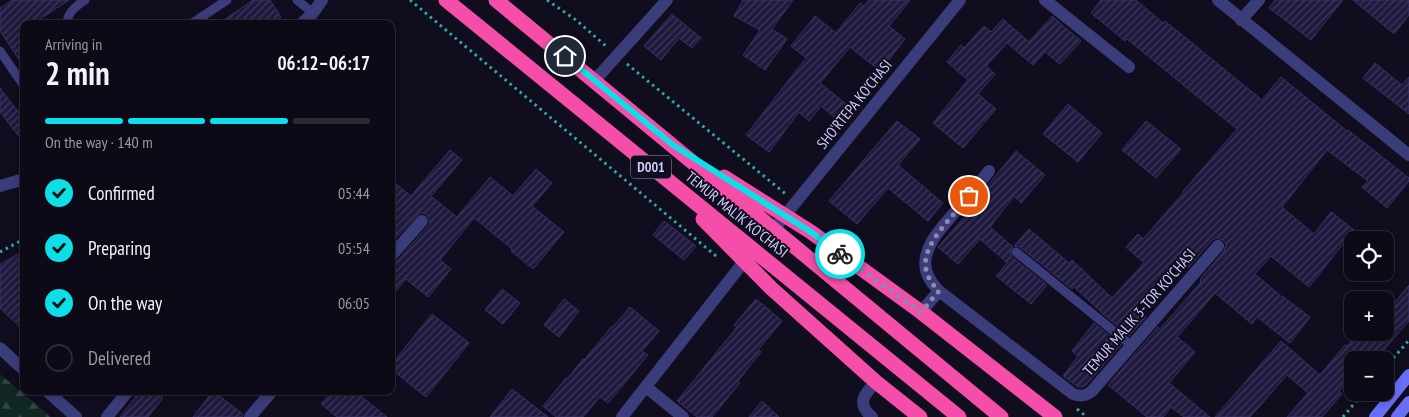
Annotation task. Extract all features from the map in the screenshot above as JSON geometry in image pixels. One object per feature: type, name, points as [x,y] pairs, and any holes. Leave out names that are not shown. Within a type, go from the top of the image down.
[{"type":"highway","name":"TEMUR MALIK KO'CHASI","points":[[446,0],[653,168],[744,261],[959,417]]},
{"type":"highway","name":"TEMUR MALIK KO'CHASI","points":[[496,0],[1001,417]]},
{"type":"highway","points":[[673,145],[811,232],[921,312],[1054,417]]},
{"type":"highway","points":[[744,261],[771,288],[876,382],[920,417]]},
{"type":"main road","points":[[1375,417],[1409,375]]},
{"type":"main road","points":[[1397,417],[1409,402]]},
{"type":"street","points":[[305,20],[322,0]]},
{"type":"street","points":[[594,80],[667,0]]},
{"type":"street","name":"SHO'RTEPA KO'CHASI","points":[[774,229],[960,0]]},
{"type":"street","points":[[1045,0],[1129,67]]},
{"type":"street","points":[[1218,0],[1409,155]]},
{"type":"street","points":[[1241,20],[1259,0]]},
{"type":"street","name":"TEMUR MALIK 3-TOR KO'CHASI","points":[[989,171],[928,248],[925,264],[926,272],[933,286],[939,291],[1078,396],[1084,396],[1092,391],[1218,246]]},
{"type":"street","points":[[0,186],[20,180]]},
{"type":"street","points":[[395,251],[422,221]]},
{"type":"street","points":[[622,417],[744,261]]},
{"type":"street","points":[[921,312],[939,291]]},
{"type":"street","points":[[0,348],[20,366]]},
{"type":"street","points":[[872,417],[864,408],[863,403],[866,393],[876,382]]},
{"type":"street","points":[[646,387],[683,417]]},
{"type":"street","points":[[51,395],[76,417]]},
{"type":"street","points":[[107,417],[125,395]]},
{"type":"street","points":[[250,417],[269,395]]},
{"type":"lane","points":[[67,20],[72,11],[85,0]]},
{"type":"lane","points":[[196,20],[227,0]]},
{"type":"lane","points":[[297,0],[313,13]]},
{"type":"lane","points":[[0,51],[20,80]]},
{"type":"lane","points":[[1016,252],[1132,345]]},
{"type":"path","points":[[410,0],[744,261]]},
{"type":"path","points":[[547,0],[576,20],[795,202]]},
{"type":"path","points":[[0,252],[20,241]]},
{"type":"path","points":[[1394,358],[1409,340]]},
{"type":"path","points":[[1343,417],[1356,401]]},
{"type":"green space","points":[[0,374],[20,391],[20,395],[25,395],[51,417],[0,417]]},
{"type":"building","points":[[12,0],[69,0],[41,20],[20,20],[20,61],[0,31],[0,8]]},
{"type":"building","points":[[253,0],[270,0],[281,17],[277,20],[224,20]]},
{"type":"building","points":[[743,0],[793,0],[772,29],[787,39],[765,70],[743,55],[760,30],[734,16]]},
{"type":"building","points":[[869,0],[910,0],[889,26],[905,39],[880,71],[850,47],[820,83],[850,107],[839,121],[821,106],[809,121],[799,112],[769,152],[746,135],[806,58],[791,46],[815,16],[836,33],[860,3],[864,6]]},
{"type":"building","points":[[1101,0],[1136,0],[1163,23],[1165,21],[1262,100],[1281,77],[1347,131],[1409,178],[1409,181],[1387,208],[1362,187],[1368,181],[1327,150],[1282,207],[1314,234],[1331,212],[1354,230],[1344,231],[1344,243],[1309,287],[1271,256],[1255,274],[1310,317],[1290,343],[1257,317],[1252,324],[1215,293],[1177,337],[1195,352],[1169,383],[1210,417],[1184,417],[1171,407],[1163,417],[1147,417],[1108,385],[1158,327],[1160,329],[1201,282],[1201,278],[1224,251],[1226,244],[1223,240],[1216,238],[1212,240],[1188,268],[1178,259],[1134,307],[1146,317],[1129,336],[1074,287],[1072,289],[1020,247],[1014,246],[1029,229],[1069,263],[1072,260],[1112,298],[1144,263],[1126,247],[1138,234],[1143,239],[1237,129],[1127,39],[1125,41],[1091,13]]},
{"type":"building","points":[[1275,0],[1343,0],[1311,40],[1269,8]]},
{"type":"building","points":[[1353,0],[1409,0],[1409,15],[1394,34]]},
{"type":"building","points":[[672,14],[701,38],[692,48],[679,38],[661,60],[644,46]]},
{"type":"building","points":[[1052,16],[1081,41],[1060,64],[1045,52],[1033,65],[1007,43],[986,66],[995,74],[978,94],[996,109],[963,148],[933,123],[968,80],[947,62],[961,45],[964,48],[984,26],[991,32],[1003,19],[1029,42]]},
{"type":"building","points":[[1375,63],[1402,85],[1409,77],[1409,114],[1363,78]]},
{"type":"building","points":[[0,88],[20,114],[20,138],[0,112]]},
{"type":"building","points":[[1068,104],[1102,133],[1078,162],[1043,134]]},
{"type":"building","points":[[897,121],[920,139],[898,165],[943,203],[928,221],[888,188],[857,224],[829,201]]},
{"type":"building","points":[[1146,121],[1181,149],[1156,178],[1122,150]]},
{"type":"building","points":[[450,150],[462,160],[431,196],[457,217],[490,177],[513,196],[536,169],[552,183],[532,206],[564,232],[533,269],[474,218],[440,260],[451,269],[428,297],[406,279],[395,292],[395,262],[430,222],[427,215],[419,214],[395,239],[396,184],[411,196]]},
{"type":"building","points":[[1016,151],[1045,175],[1021,203],[1014,196],[990,227],[1013,247],[1010,252],[1012,257],[1047,285],[1031,304],[996,276],[1007,263],[980,239],[958,264],[938,247],[973,207],[971,206]]},
{"type":"building","points":[[664,221],[696,246],[684,260],[653,235]]},
{"type":"building","points":[[20,253],[20,327],[0,308],[0,264]]},
{"type":"building","points":[[1409,285],[1409,321],[1394,338],[1394,301]]},
{"type":"building","points":[[502,289],[520,303],[503,324],[485,310]]},
{"type":"building","points":[[564,299],[579,311],[559,337],[544,325]]},
{"type":"building","points":[[756,299],[782,321],[758,350],[761,352],[738,381],[740,383],[712,417],[697,417],[677,401],[737,327],[734,325]]},
{"type":"building","points":[[630,307],[659,331],[642,351],[648,355],[608,403],[600,397],[583,417],[556,417],[543,406]]},
{"type":"building","points":[[432,314],[469,343],[426,397],[395,372],[395,360]]},
{"type":"building","points":[[1094,323],[1121,345],[1086,385],[1078,387],[1063,376],[1078,356],[1072,351]]},
{"type":"building","points":[[1281,341],[1320,375],[1345,345],[1347,346],[1351,341],[1392,341],[1383,351],[1344,351],[1344,385],[1339,391],[1342,394],[1322,417],[1287,417],[1308,393],[1287,375],[1250,417],[1215,417]]},
{"type":"building","points":[[512,389],[548,417],[490,417]]},
{"type":"building","points":[[137,395],[160,395],[163,398],[148,417],[120,417]]},
{"type":"building","points":[[210,395],[218,395],[243,414],[242,417],[193,417]]},
{"type":"building","points":[[329,395],[360,395],[387,417],[337,417],[321,404]]},
{"type":"building","points":[[762,401],[779,417],[749,417]]},
{"type":"way so far","points":[[840,254],[921,312],[939,291],[933,286],[926,272],[925,264],[928,248],[969,196]]},
{"type":"route","points":[[565,56],[673,145],[811,232],[840,254]]}]
